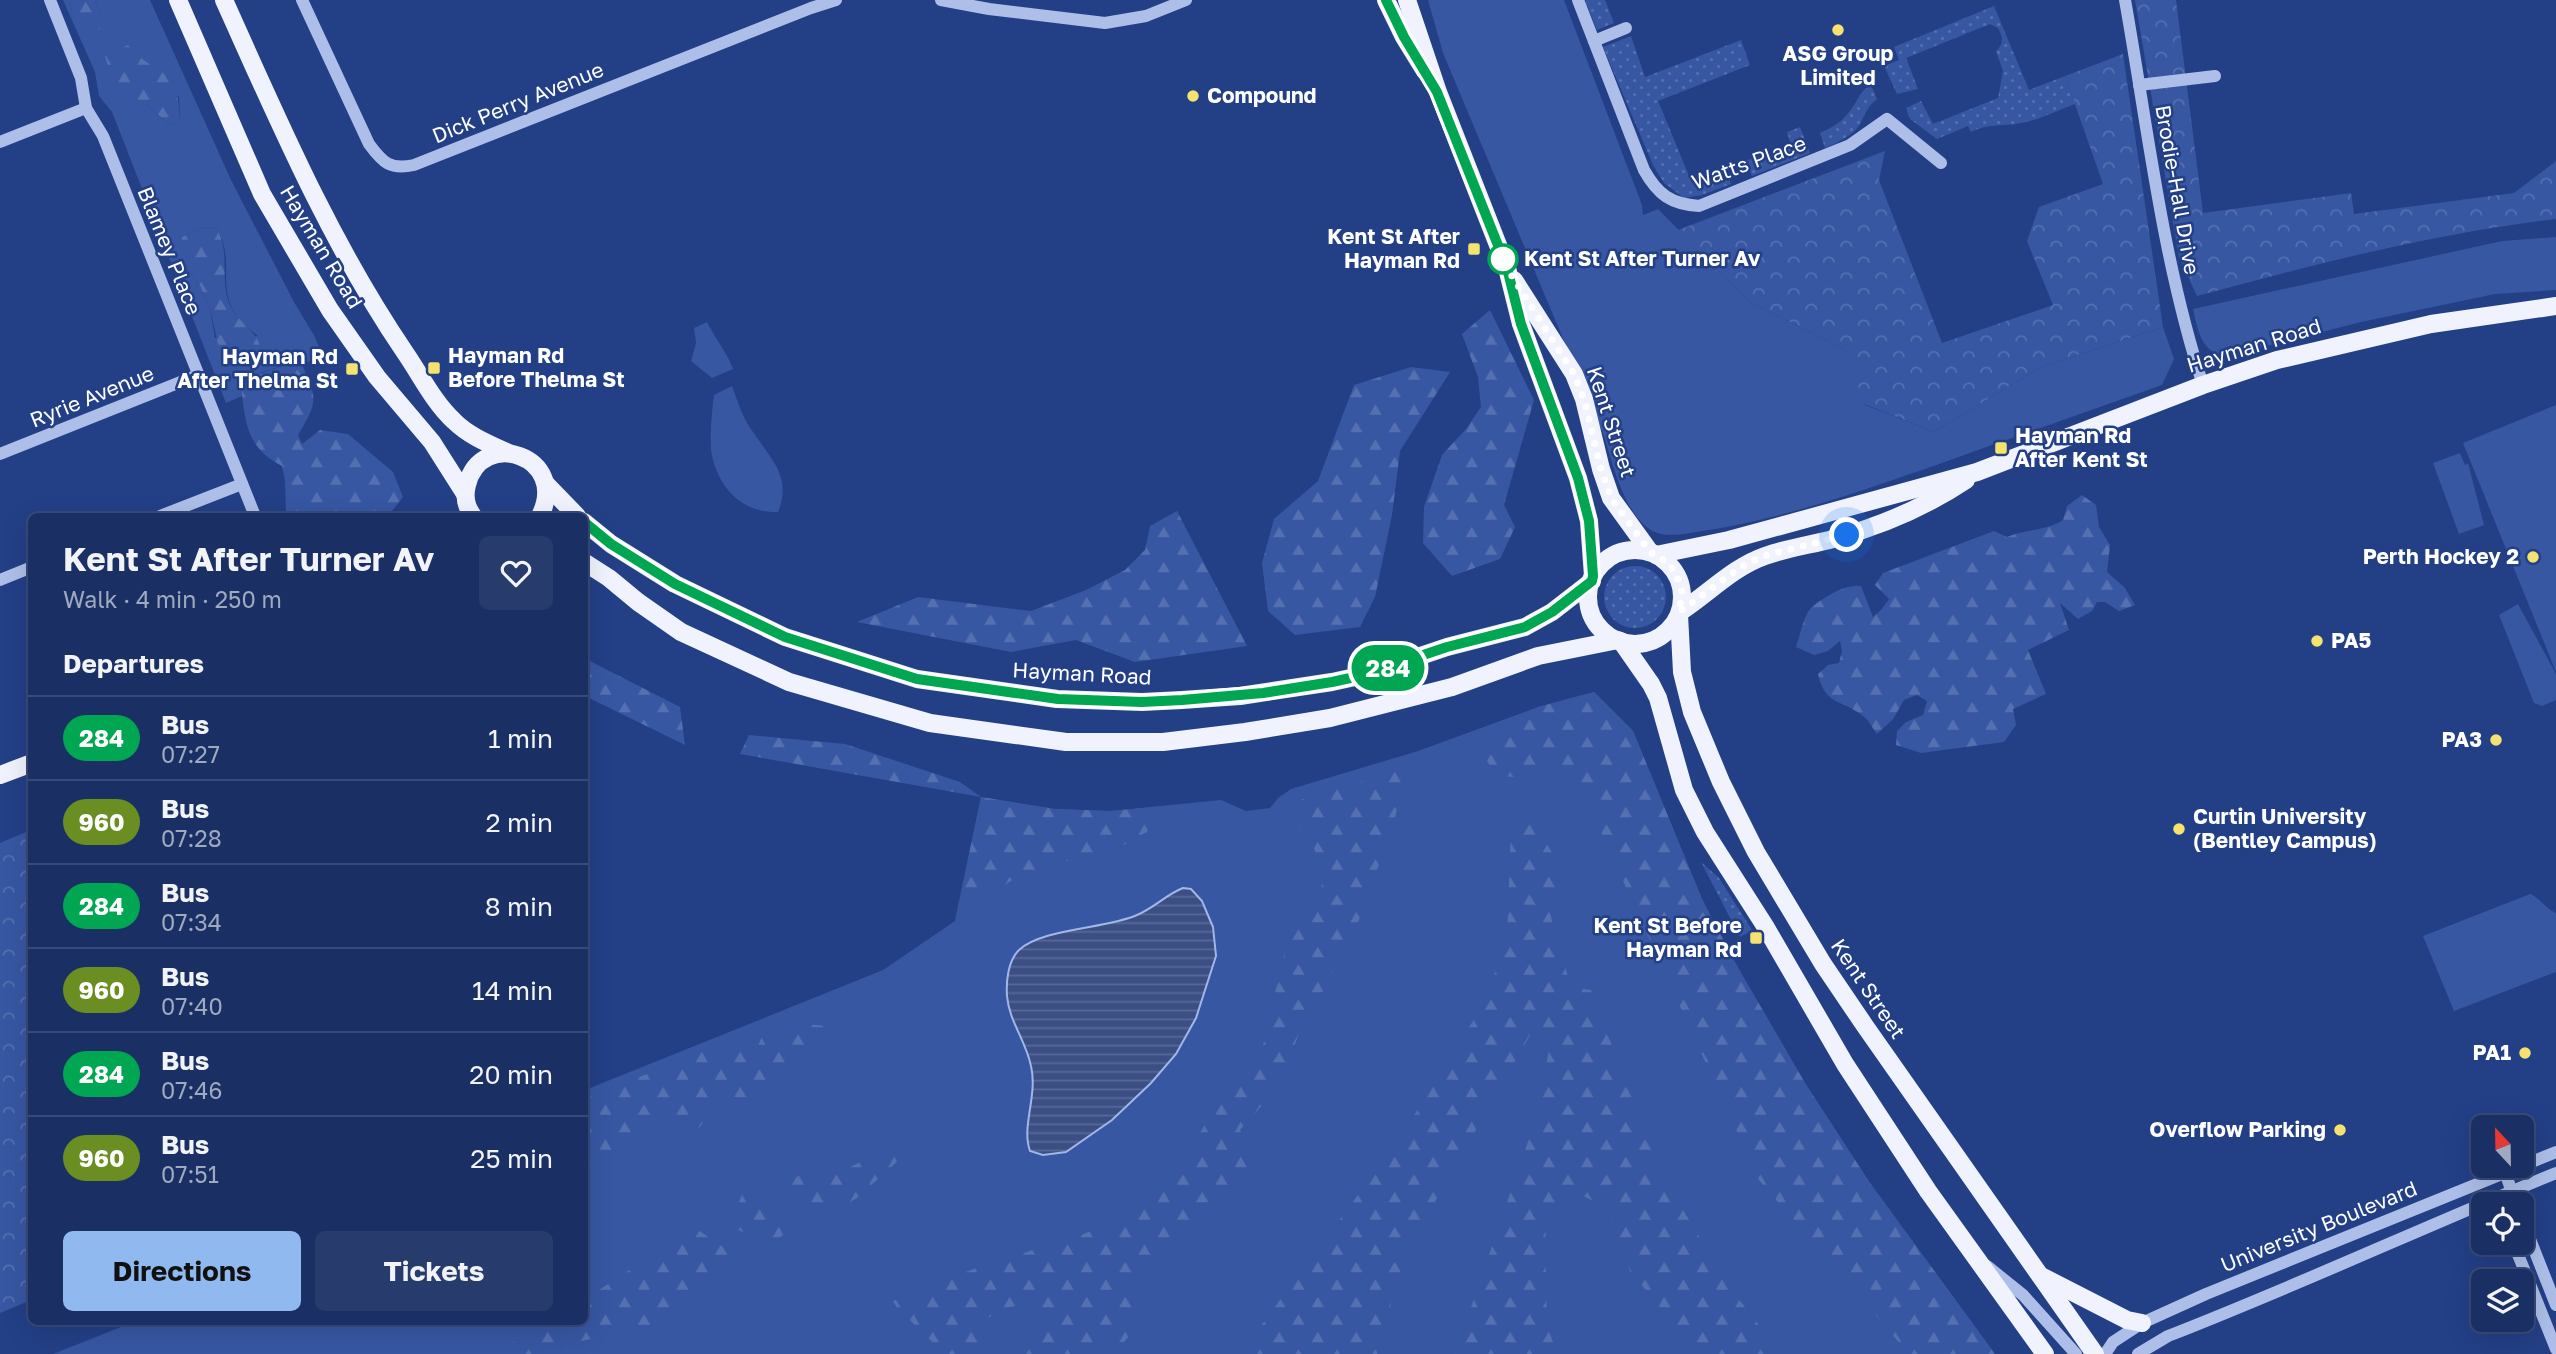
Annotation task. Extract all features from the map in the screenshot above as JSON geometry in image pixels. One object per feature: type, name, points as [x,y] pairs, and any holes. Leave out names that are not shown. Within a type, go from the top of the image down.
[{"type":"main road","name":"Hayman Road","points":[[178,0],[262,194],[330,310],[377,377],[432,442],[468,504]]},
{"type":"main road","name":"Hayman Road","points":[[224,0],[303,175],[386,325],[451,419],[471,435],[532,462],[541,472],[546,484]]},
{"type":"main road","name":"Kent Street","points":[[1386,0],[1404,37],[1437,92]]},
{"type":"main road","name":"Kent Street","points":[[1407,0],[1437,92],[1507,268],[1521,324],[1578,478],[1589,521],[1592,578]]},
{"type":"main road","name":"Kent Street","points":[[1507,268],[1574,374],[1584,399],[1611,498],[1653,553]]},
{"type":"main road","name":"Hayman Road","points":[[1653,553],[1730,540],[1977,472],[2203,385],[2277,360],[2379,335],[2481,316],[2556,306]]},
{"type":"main road","points":[[468,504],[469,478],[475,467],[485,459],[509,453]]},
{"type":"main road","name":"Hayman Road","points":[[1679,613],[1741,567],[1763,556],[1830,540],[1894,520],[1926,506],[1977,472]]},
{"type":"main road","points":[[542,513],[545,506],[546,484]]},
{"type":"main road","points":[[546,484],[574,513]]},
{"type":"main road","name":"Hayman Road","points":[[588,525],[611,544],[675,584],[785,637],[917,679],[1058,699],[1142,702],[1182,700],[1252,695],[1332,682],[1377,671],[1447,647],[1525,627],[1552,612],[1592,578]]},
{"type":"main road","points":[[1636,550],[1653,553],[1667,562],[1679,579],[1682,599],[1679,613],[1670,627],[1658,637],[1636,643],[1620,640],[1603,631],[1593,616],[1589,598],[1592,578],[1602,564],[1614,555],[1636,550]]},
{"type":"main road","points":[[588,565],[681,632],[789,682],[930,723],[1066,742],[1163,742],[1330,718],[1452,687],[1538,656],[1620,640]]},
{"type":"main road","name":"Kent Street","points":[[1679,613],[1682,672],[1692,712],[1720,782],[1756,852],[1823,964],[2095,1354]]},
{"type":"main road","points":[[1620,640],[1658,698],[1668,725],[1684,790],[1705,832],[1765,926],[1844,1064],[1928,1191],[2045,1354]]},
{"type":"main road","points":[[0,775],[28,764]]},
{"type":"main road","points":[[2040,1276],[2127,1320],[2142,1323]]},
{"type":"street","name":"Blamey Place","points":[[50,0],[81,78],[86,108],[103,136],[254,513]]},
{"type":"street","name":"Dick Perry Avenue","points":[[302,0],[369,144],[380,159],[401,168],[836,0]]},
{"type":"street","points":[[941,0],[989,4],[1105,23],[1146,16],[1186,0]]},
{"type":"street","name":"Watts Place","points":[[1577,0],[1644,170],[1654,188],[1679,205],[1699,206],[1850,145],[1887,119],[1941,163]]},
{"type":"street","name":"Brodie-Hall Drive","points":[[2124,0],[2172,274],[2203,385]]},
{"type":"street","points":[[1594,41],[1626,29]]},
{"type":"street","points":[[2138,85],[2215,76]]},
{"type":"street","points":[[0,142],[86,108]]},
{"type":"street","name":"Ryrie Avenue","points":[[0,454],[198,375]]},
{"type":"street","points":[[168,513],[242,484]]},
{"type":"street","points":[[0,580],[28,569]]},
{"type":"street","name":"University Boulevard","points":[[2534,1161],[2556,1152]]},
{"type":"street","name":"University Boulevard","points":[[2524,1192],[2556,1173]]},
{"type":"street","name":"University Boulevard","points":[[2105,1354],[2113,1342],[2142,1323],[2206,1294],[2492,1178]]},
{"type":"street","points":[[2488,1180],[2493,1192]]},
{"type":"street","name":"University Boulevard","points":[[2138,1354],[2168,1336],[2367,1255],[2417,1230],[2471,1210]]},
{"type":"street","points":[[2534,1249],[2556,1305]]},
{"type":"street","points":[[1975,1255],[2023,1295],[2076,1354]]},
{"type":"street","points":[[2518,1255],[2556,1349]]},
{"type":"green space","points":[[63,0],[70,0],[72,12],[100,36],[100,15],[95,0],[150,0],[231,180],[315,337],[321,360],[289,364],[259,374],[241,385],[242,396],[226,403],[112,112],[99,96],[95,72]],"holes":[[[128,46],[179,97],[180,119],[171,126],[146,104]],[[204,227],[217,229],[223,243],[226,283],[232,308],[242,322],[258,336],[215,338],[210,308],[200,286],[182,262],[182,237]]]},
{"type":"green space","points":[[70,0],[95,0],[100,15],[100,36],[82,35]]},
{"type":"green space","points":[[1428,0],[1564,0],[1642,205],[1643,215],[1658,209],[1750,302],[1846,350],[1865,405],[1934,432],[2041,367],[2163,327],[2174,359],[2162,385],[1824,503],[1733,526],[1666,535],[1655,532],[1636,515],[1622,490],[1604,436],[1443,53]]},
{"type":"green space","points":[[1585,0],[1605,0],[1614,23],[1597,30]]},
{"type":"green space","points":[[2135,0],[2176,0],[2203,213],[2351,193],[2354,214],[2514,193],[2556,161],[2556,219],[2420,241],[2197,296],[2179,257]]},
{"type":"green space","points":[[1994,6],[2029,90],[2065,76],[2075,104],[2028,122],[1983,127],[1971,132],[1968,126],[1937,139],[1910,119],[1906,108],[1921,101],[1933,124],[1998,98],[2003,71],[1996,51],[2002,40],[1998,28],[1990,24],[1906,58],[1918,89],[1897,94],[1884,66],[1899,60],[1894,47]]},
{"type":"green space","points":[[1631,36],[1645,77],[1741,40],[1750,65],[1658,101],[1692,183],[1726,170],[1731,184],[1702,195],[1684,198],[1664,183],[1653,165],[1603,47]]},
{"type":"green space","points":[[128,45],[171,80],[180,119],[171,126],[146,104],[127,107],[116,92],[105,56]]},
{"type":"green space","points":[[2123,54],[2163,327],[2041,367],[1934,432],[1864,404],[1846,350],[1750,302],[1678,230],[1885,151],[1879,180],[1942,343],[2053,305],[2027,241],[2039,207],[2103,184],[2065,76]]},
{"type":"green space","points":[[1871,85],[1877,99],[1857,128],[1845,138],[1825,148],[1820,133],[1843,119],[1863,91]]},
{"type":"green space","points":[[1800,127],[1810,153],[1752,176],[1745,161],[1791,145],[1787,132]]},
{"type":"green space","points":[[204,227],[217,229],[223,248],[225,286],[230,305],[256,337],[261,349],[234,361],[219,349],[210,308],[200,286],[182,262],[182,237]]},
{"type":"green space","points":[[2556,237],[2556,290],[2495,294],[2361,322],[2228,356],[2206,346],[2199,333],[2193,309],[2502,241]]},
{"type":"green space","points":[[1490,310],[1534,400],[1504,505],[1515,527],[1500,559],[1452,576],[1423,543],[1424,507],[1442,455],[1466,429],[1481,407],[1478,377],[1462,334]]},
{"type":"green space","points":[[707,322],[733,369],[712,378],[691,361],[696,343],[694,328]]},
{"type":"green space","points":[[301,362],[313,392],[310,414],[298,435],[302,444],[320,430],[348,434],[393,472],[403,497],[390,513],[286,513],[282,466],[270,459],[254,442],[246,422],[241,386],[262,373]]},
{"type":"green space","points":[[1411,367],[1450,372],[1400,451],[1392,515],[1375,597],[1360,627],[1295,635],[1268,611],[1262,563],[1274,519],[1318,481],[1354,385]]},
{"type":"green space","points":[[732,386],[746,422],[778,469],[783,489],[778,512],[744,504],[727,489],[716,468],[711,443],[714,395]]},
{"type":"green space","name":"Perth Hockey 2","points":[[2556,405],[2556,672],[2463,443]]},
{"type":"green space","points":[[2460,453],[2465,465],[2468,463],[2484,525],[2459,534],[2433,463]]},
{"type":"green space","points":[[2082,495],[2096,505],[2099,527],[2110,545],[2107,572],[2125,588],[2135,605],[2119,611],[2105,602],[2097,602],[2092,611],[2078,619],[2060,603],[2069,630],[2028,650],[2046,694],[2013,709],[2016,725],[2004,742],[1921,753],[1896,745],[1897,731],[1906,722],[1923,715],[1927,701],[1917,695],[1904,700],[1893,719],[1877,734],[1865,718],[1835,701],[1821,684],[1818,674],[1828,665],[1839,663],[1842,651],[1840,641],[1828,651],[1814,655],[1796,647],[1810,609],[1834,593],[1848,587],[1861,586],[1873,617],[1889,599],[1875,585],[1883,573],[1994,531],[2007,537],[2056,524],[2063,520],[2067,506]]},
{"type":"green space","points":[[1177,511],[1247,646],[1135,662],[1076,640],[1011,652],[857,622],[918,597],[1031,611],[1086,590],[1125,570],[1145,550],[1150,526]]},
{"type":"green space","points":[[1635,566],[1657,575],[1666,597],[1657,619],[1635,628],[1613,619],[1604,597],[1613,575]]},
{"type":"green space","points":[[2518,604],[2556,674],[2556,700],[2542,706],[2534,703],[2499,615]]},
{"type":"green space","points":[[588,660],[680,707],[685,745],[588,697]]},
{"type":"green space","points":[[1594,692],[1633,731],[1702,899],[1737,966],[1805,1083],[1870,1183],[1995,1354],[53,1354],[126,1325],[588,1325],[588,1089],[883,970],[955,921],[981,797],[1055,809],[1110,811],[1221,800],[1246,811],[1270,808],[1291,789],[1418,751],[1538,707]]},
{"type":"green space","points":[[1594,692],[1633,731],[1702,899],[1737,966],[1805,1083],[1870,1183],[1995,1354],[1909,1354],[1759,1180],[1580,786],[1558,765],[1534,780],[1497,775],[1483,756],[1538,707]]},
{"type":"green space","points":[[749,735],[845,744],[960,782],[981,797],[740,754]]},
{"type":"green space","points":[[1417,765],[1402,789],[1393,826],[1355,931],[1341,949],[1330,979],[1301,1028],[1284,1074],[1272,1094],[1240,1130],[1251,1160],[1233,1193],[1219,1207],[1179,1230],[1171,1255],[1138,1279],[1137,1327],[1124,1342],[1093,1351],[1091,1354],[1004,1354],[1033,1333],[1042,1321],[1037,1306],[1019,1306],[1000,1310],[980,1325],[978,1338],[981,1354],[945,1354],[893,1301],[981,1266],[1079,1236],[1109,1223],[1186,1172],[1194,1143],[1224,1093],[1247,1082],[1260,1058],[1291,925],[1321,896],[1323,870],[1313,846],[1290,812],[1293,802]]},
{"type":"green space","points":[[981,797],[1055,809],[1110,811],[1155,807],[1147,832],[1132,841],[1023,875],[997,890],[955,921]]},
{"type":"green space","points":[[1529,816],[1558,862],[1551,917],[1571,987],[1591,990],[1661,1174],[1733,1292],[1782,1354],[1699,1354],[1630,1271],[1608,1208],[1583,1196],[1559,1203],[1548,1219],[1545,1239],[1547,1325],[1557,1354],[1455,1354],[1535,1121],[1550,1045],[1533,1030],[1405,1254],[1377,1354],[1240,1354],[1398,1141],[1483,1005],[1507,940],[1511,826]]},
{"type":"green space","points":[[28,831],[28,1301],[0,1313],[0,843]]},
{"type":"green space","points":[[1701,862],[1719,878],[1752,930],[1740,937]]},
{"type":"green space","points":[[2530,894],[2556,913],[2556,972],[2454,1011],[2423,936]]},
{"type":"green space","points":[[807,1024],[825,1026],[822,1041],[783,1063],[766,1089],[746,1099],[720,1094],[707,1106],[706,1120],[691,1136],[676,1134],[670,1120],[601,1155],[588,1168],[588,1098],[706,1050],[739,1046],[756,1050],[764,1032]]},
{"type":"green space","points":[[893,1152],[899,1160],[857,1198],[819,1219],[795,1201],[791,1179],[811,1171],[837,1174],[874,1155]]},
{"type":"green space","points":[[758,1187],[784,1234],[770,1245],[728,1225],[743,1193]]},
{"type":"green space","points":[[695,1228],[735,1255],[722,1275],[673,1313],[646,1327],[581,1341],[561,1354],[493,1354],[542,1325],[588,1325],[588,1297]]},
{"type":"shaded area","points":[[1183,888],[1191,889],[1202,901],[1213,927],[1216,956],[1196,1018],[1176,1054],[1151,1083],[1112,1120],[1066,1152],[1043,1155],[1030,1151],[1027,1131],[1033,1077],[1008,1005],[1007,984],[1012,960],[1019,950],[1043,937],[1124,920],[1149,909]]},
{"type":"bus line","name":"284","points":[[588,525],[611,544],[675,584],[785,637],[917,679],[1058,699],[1142,702],[1182,700],[1240,696],[1332,682],[1364,675],[1447,647],[1507,633],[1525,627],[1552,612],[1592,581],[1593,576],[1589,521],[1578,478],[1521,324],[1507,268],[1437,92],[1404,37],[1386,0]]},
{"type":"place","name":"ASG Group Limited","points":[[1838,30]]},
{"type":"place","name":"Compound","points":[[1193,96]]},
{"type":"place","name":"Kent St After Hayman Rd","points":[[1474,249]]},
{"type":"place","name":"Kent St After Turner Av","points":[[1503,259]]},
{"type":"place","name":"Hayman Rd Before Thelma St","points":[[434,368]]},
{"type":"place","name":"Hayman Rd After Thelma St","points":[[352,369]]},
{"type":"place","name":"Hayman Rd After Kent St","points":[[2001,448]]},
{"type":"place","name":"Perth Hockey 2","points":[[2533,557]]},
{"type":"place","name":"PA5","points":[[2317,641]]},
{"type":"place","name":"PA3","points":[[2496,740]]},
{"type":"place","name":"Curtin University (Bentley Campus)","points":[[2179,829]]},
{"type":"place","name":"Kent St Before Hayman Rd","points":[[1756,938]]},
{"type":"place","name":"PA1","points":[[2525,1053]]},
{"type":"place","name":"Overflow Parking","points":[[2340,1130]]},
{"type":"route","points":[[1503,259],[1502,256],[1574,374],[1584,399],[1611,498],[1650,552],[1667,562],[1679,579],[1682,599],[1679,612],[1741,567],[1763,556],[1847,535]]}]
